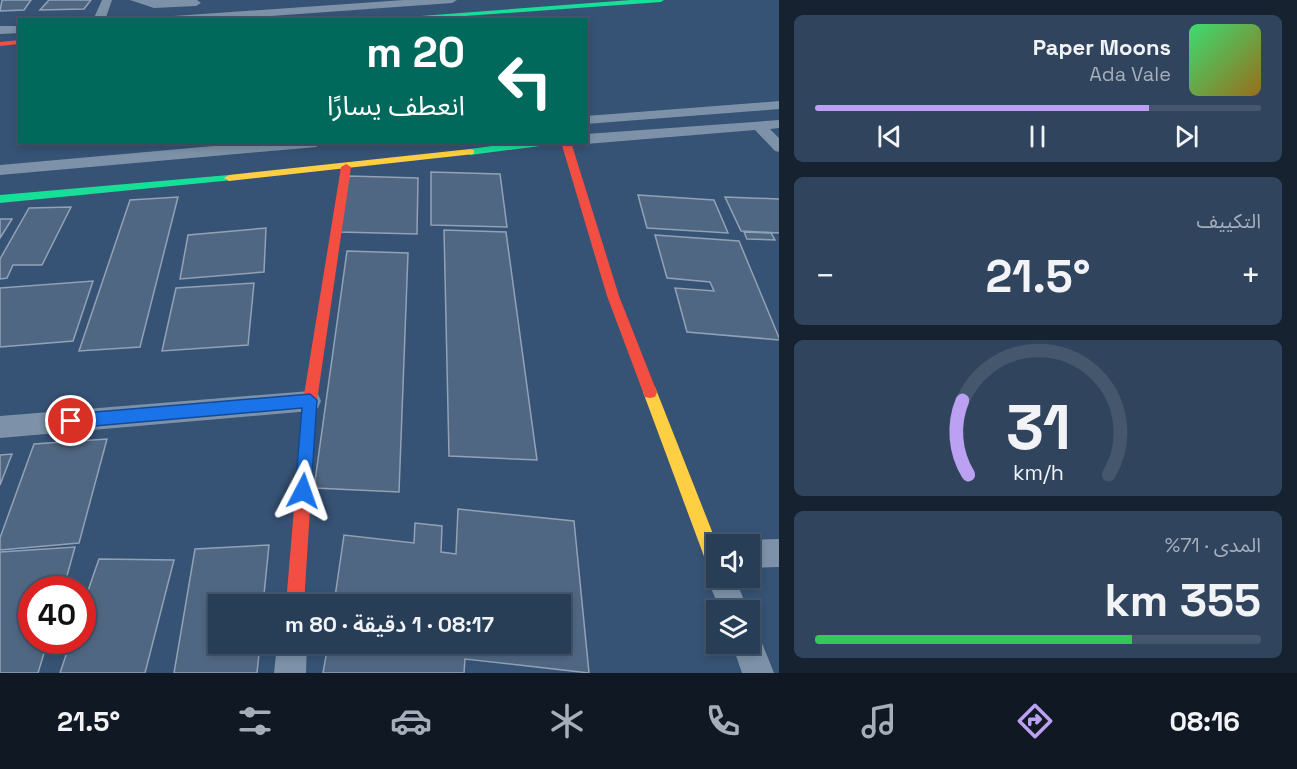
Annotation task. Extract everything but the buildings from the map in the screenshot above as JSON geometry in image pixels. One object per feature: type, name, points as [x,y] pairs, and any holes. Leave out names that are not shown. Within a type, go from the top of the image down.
[{"type":"street","points":[[100,18],[107,0]]},
{"type":"street","points":[[135,0],[154,5],[214,2]]},
{"type":"street","points":[[177,18],[293,5],[452,0]]},
{"type":"street","points":[[400,18],[661,0]]},
{"type":"street","points":[[0,30],[18,29]]},
{"type":"street","points":[[0,44],[18,42]]},
{"type":"street","points":[[588,120],[779,105]]},
{"type":"street","points":[[588,139],[779,124]]},
{"type":"street","points":[[758,125],[779,147]]},
{"type":"street","points":[[0,170],[293,144]]},
{"type":"street","points":[[0,199],[346,167],[532,144]]},
{"type":"street","points":[[567,144],[613,296],[706,536]]},
{"type":"street","points":[[296,594],[310,400],[346,167]]},
{"type":"street","points":[[0,427],[310,400]]},
{"type":"street","points":[[760,555],[779,554]]},
{"type":"street","points":[[290,673],[291,654]]},
{"type":"street","points":[[751,654],[758,673]]},
{"type":"traffic: fast","points":[[400,18],[661,0]]},
{"type":"traffic: fast","points":[[470,152],[532,144]]},
{"type":"traffic: fast","points":[[0,199],[229,178]]},
{"type":"traffic: slow","points":[[229,178],[470,152]]},
{"type":"traffic: slow","points":[[650,392],[706,538]]},
{"type":"traffic: jam","points":[[0,44],[18,42]]},
{"type":"traffic: jam","points":[[567,144],[613,296],[650,392]]},
{"type":"traffic: jam","points":[[296,594],[310,401],[346,167]]},
{"type":"route","points":[[71,421],[310,400],[303,491]]}]
